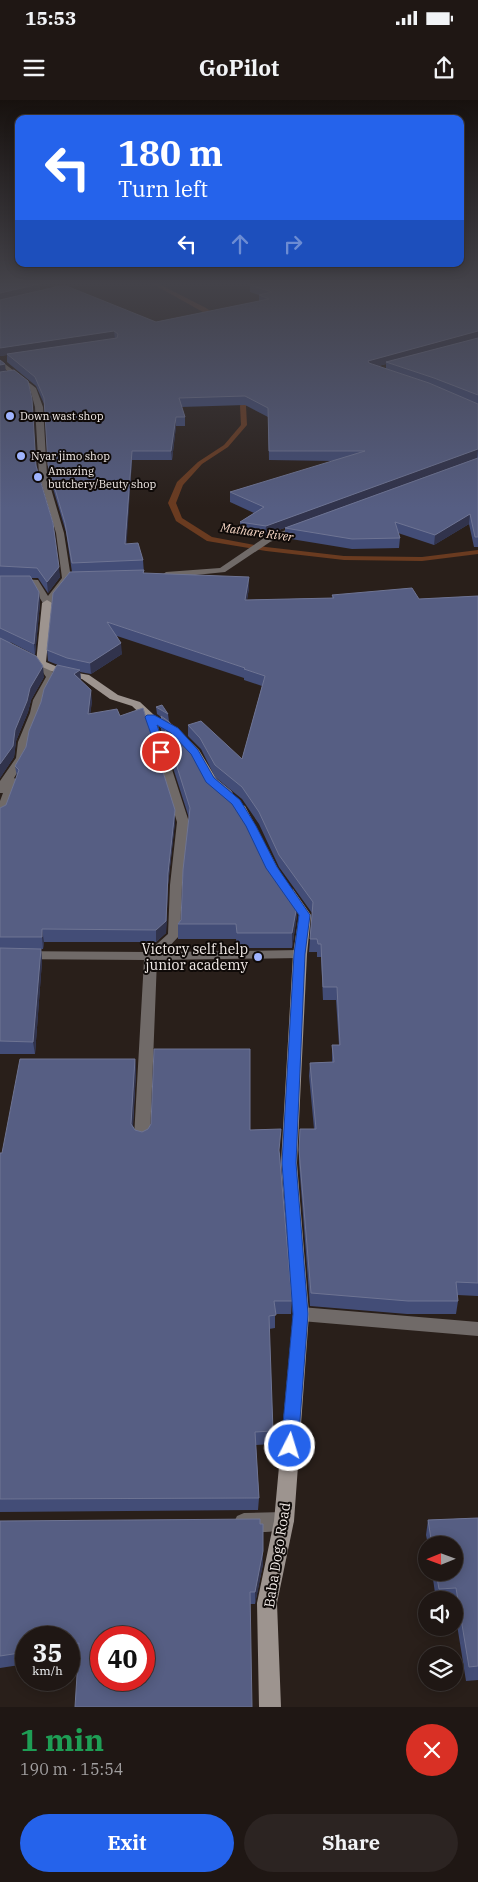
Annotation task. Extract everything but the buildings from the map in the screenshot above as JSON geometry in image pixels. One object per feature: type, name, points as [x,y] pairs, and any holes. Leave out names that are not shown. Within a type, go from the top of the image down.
[{"type":"street","points":[[10,359],[0,361],[12,376],[33,388],[39,407],[43,475],[72,578],[47,603]]},
{"type":"street","points":[[160,576],[222,570],[267,540],[307,525]]},
{"type":"street","points":[[0,581],[35,582],[47,603],[41,664]]},
{"type":"street","points":[[0,816],[38,700],[51,677],[41,664],[26,655]]},
{"type":"street","name":"Baba Dogo Road","points":[[41,664],[64,673],[85,677],[114,697],[136,704],[150,717],[174,730],[195,752],[209,780],[236,802],[251,826],[271,868],[305,915],[300,954],[289,1163],[301,1314],[284,1521],[267,1603],[270,1707]]},
{"type":"street","points":[[142,1137],[151,956],[174,935],[176,885],[182,822],[150,717]]},
{"type":"street","points":[[0,790],[20,758]]},
{"type":"street","points":[[0,955],[151,956],[300,954]]},
{"type":"street","points":[[301,1314],[478,1329]]},
{"type":"street","points":[[225,1522],[284,1521]]},
{"type":"waterway","name":"Mathare River","points":[[247,392],[243,406],[244,425],[226,446],[200,463],[180,484],[172,503],[179,519],[210,539],[266,549],[344,558],[422,559],[478,552]]},
{"type":"place","name":"Down wast shop","points":[[10,416]]},
{"type":"place","name":"Nyar jimo shop","points":[[21,456]]},
{"type":"place","name":"Amazing butchery/Beuty shop","points":[[38,477]]},
{"type":"place","name":"Victory self help junior academy","points":[[258,957]]},
{"type":"route","points":[[161,752],[150,717],[174,730],[195,752],[209,780],[236,802],[251,826],[271,868],[305,915],[300,954],[289,1163],[301,1314],[290,1446]]}]
